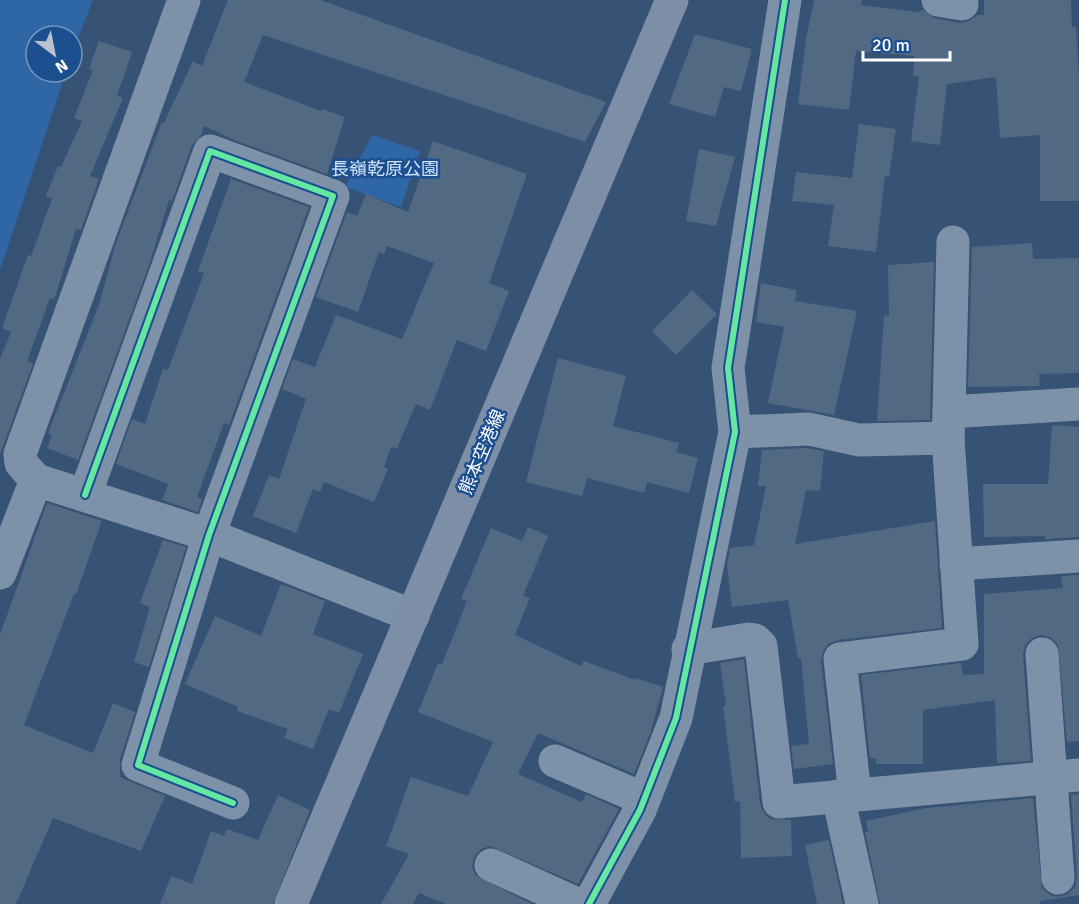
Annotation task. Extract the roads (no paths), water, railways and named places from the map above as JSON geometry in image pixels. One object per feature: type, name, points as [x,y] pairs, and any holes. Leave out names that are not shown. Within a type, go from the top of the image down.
[{"type":"main road","name":"熊本空港線","points":[[291,904],[672,0]]},
{"type":"street","points":[[0,573],[20,468],[20,454],[184,0]]},
{"type":"street","points":[[589,904],[644,799],[676,718],[688,649],[735,432],[728,368],[785,0]]},
{"type":"street","points":[[85,495],[210,151],[333,196],[209,535],[138,765],[233,804]]},
{"type":"street","points":[[862,904],[846,796],[840,658],[962,644],[949,425],[953,242]]},
{"type":"street","points":[[735,432],[809,429],[853,440],[1079,404]]},
{"type":"street","points":[[20,468],[85,495],[209,535],[413,616]]},
{"type":"street","points":[[956,564],[1079,556]]},
{"type":"street","points":[[688,649],[749,639],[758,643],[778,802],[1065,776]]},
{"type":"street","points":[[1042,654],[1065,776],[1058,878]]},
{"type":"street","points":[[555,761],[644,799]]},
{"type":"street","points":[[492,865],[577,904]]},
{"type":"park label","name":"長嶺乾原公園","points":[[385,169]]}]
